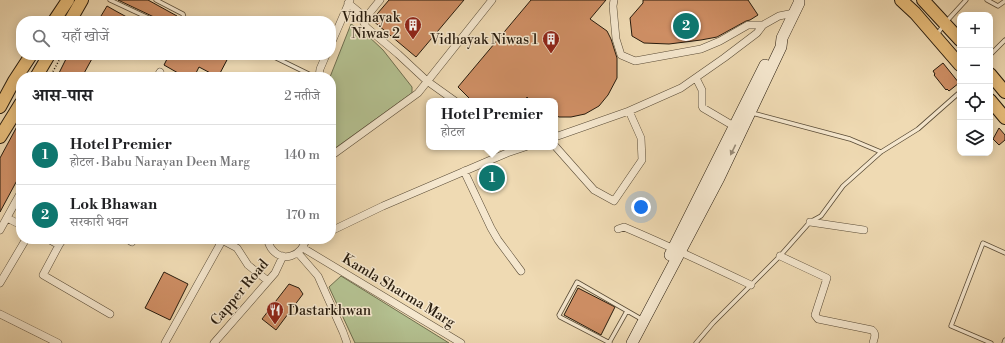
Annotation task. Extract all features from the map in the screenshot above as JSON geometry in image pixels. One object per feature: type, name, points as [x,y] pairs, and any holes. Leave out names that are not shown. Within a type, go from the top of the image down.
[{"type":"main road","points":[[57,16],[68,0]]},
{"type":"main road","points":[[901,0],[936,36],[957,61]]},
{"type":"main road","points":[[923,0],[957,36]]},
{"type":"main road","points":[[72,16],[79,1]]},
{"type":"main road","points":[[22,72],[28,60]]},
{"type":"main road","points":[[39,72],[46,60]]},
{"type":"main road","points":[[993,78],[1005,92]]},
{"type":"main road","points":[[0,107],[16,84]]},
{"type":"main road","points":[[993,104],[1005,118]]},
{"type":"main road","points":[[0,137],[16,111]]},
{"type":"street","points":[[363,21],[380,0]]},
{"type":"street","points":[[336,152],[418,92],[492,0]]},
{"type":"street","points":[[614,0],[613,6],[617,44],[621,55],[635,62],[701,49],[720,41],[748,25],[763,25]]},
{"type":"street","points":[[625,343],[641,319],[706,194],[747,112],[776,43],[782,38],[801,1]]},
{"type":"street","points":[[336,32],[349,2],[359,12],[366,27],[428,81],[451,98]]},
{"type":"street","points":[[558,136],[629,111],[681,88],[758,33],[763,25],[779,16],[794,13]]},
{"type":"street","points":[[320,72],[324,60]]},
{"type":"street","points":[[696,78],[702,90],[703,108],[739,128]]},
{"type":"street","points":[[558,149],[594,190],[614,201],[642,160],[641,138],[629,111]]},
{"type":"street","points":[[336,229],[383,206],[516,150]]},
{"type":"street","points":[[464,171],[491,228],[521,271]]},
{"type":"street","points":[[0,230],[16,201]]},
{"type":"street","points":[[7,218],[16,222]]},
{"type":"street","points":[[810,222],[864,230]]},
{"type":"street","points":[[618,229],[624,227],[677,249],[751,285]]},
{"type":"street","points":[[0,282],[23,244]]},
{"type":"street","points":[[60,244],[43,275],[110,314]]},
{"type":"street","points":[[165,343],[218,244]]},
{"type":"street","points":[[230,244],[237,248],[248,265],[268,281]]},
{"type":"street","points":[[269,244],[276,253],[283,256],[290,256],[301,250],[304,244]]},
{"type":"street","points":[[301,250],[318,276],[347,343]]},
{"type":"street","name":"Kamla Sharma Marg","points":[[301,250],[460,343]]},
{"type":"street","name":"Capper Road","points":[[214,343],[275,273],[283,256]]},
{"type":"street","points":[[780,256],[827,278],[815,315],[818,319],[872,330],[875,335],[873,343]]},
{"type":"street","points":[[0,314],[58,343]]},
{"type":"street","points":[[632,343],[641,319]]},
{"type":"lane","points":[[110,0],[144,16]]},
{"type":"lane","points":[[156,0],[183,14],[184,16]]},
{"type":"lane","points":[[936,36],[966,0]]},
{"type":"lane","points":[[988,0],[998,6],[1005,1]]},
{"type":"lane","points":[[993,52],[1005,40]]},
{"type":"lane","points":[[280,60],[305,72]]},
{"type":"lane","points":[[696,343],[713,323],[780,256],[810,222],[821,216],[843,186],[881,152],[918,129],[957,95]]},
{"type":"lane","points":[[747,112],[850,139],[881,152]]},
{"type":"lane","points":[[991,343],[951,326],[983,243],[1005,253]]},
{"type":"lane","points":[[627,311],[610,343],[560,317],[559,315],[577,282],[641,319]]},
{"type":"path","points":[[53,72],[59,60]]},
{"type":"green space","points":[[351,24],[365,33],[383,50],[412,87],[412,93],[336,148],[336,72],[332,72]]},
{"type":"green space","points":[[341,276],[449,343],[355,343],[329,287]]},
{"type":"building","points":[[118,0],[148,0],[177,16],[152,16]]},
{"type":"building","name":"Vidhayak Niwas 2","points":[[389,0],[464,0],[416,57],[372,20]]},
{"type":"building","name":"Vidhayak Niwas 1","points":[[531,0],[606,0],[590,19],[607,31],[611,39],[617,58],[617,78],[608,95],[599,106],[585,114],[571,117],[559,117],[558,98],[469,98],[458,87]]},
{"type":"building","points":[[643,0],[748,0],[758,15],[717,37],[669,44],[644,43],[632,36],[630,18],[643,3]]},
{"type":"building","points":[[107,6],[125,16],[101,16]]},
{"type":"building","points":[[66,60],[91,60],[85,72],[60,72]]},
{"type":"building","points":[[166,60],[227,60],[221,72],[208,72],[199,67],[196,72],[176,72],[164,65]]},
{"type":"building","points":[[943,63],[957,80],[957,85],[949,91],[947,89],[946,90],[934,75],[935,74],[933,71]]},
{"type":"building","points":[[16,128],[16,182],[0,212],[0,158]]},
{"type":"building","points":[[999,128],[1005,135],[1005,140],[999,145],[993,139]]},
{"type":"building","points":[[164,272],[188,284],[170,320],[145,308]]},
{"type":"building","points":[[289,284],[299,288],[303,294],[276,330],[262,319]]},
{"type":"building","points":[[578,288],[615,307],[601,335],[564,315]]},
{"type":"place","name":"Lok Bhawan","points":[[686,26]]},
{"type":"place","name":"Vidhayak Niwas 2","points":[[413,40]]},
{"type":"place","name":"Vidhayak Niwas 1","points":[[551,54]]},
{"type":"place","name":"Hotel Premier","points":[[492,178]]},
{"type":"place","name":"Dastarkhwan","points":[[275,325]]}]
